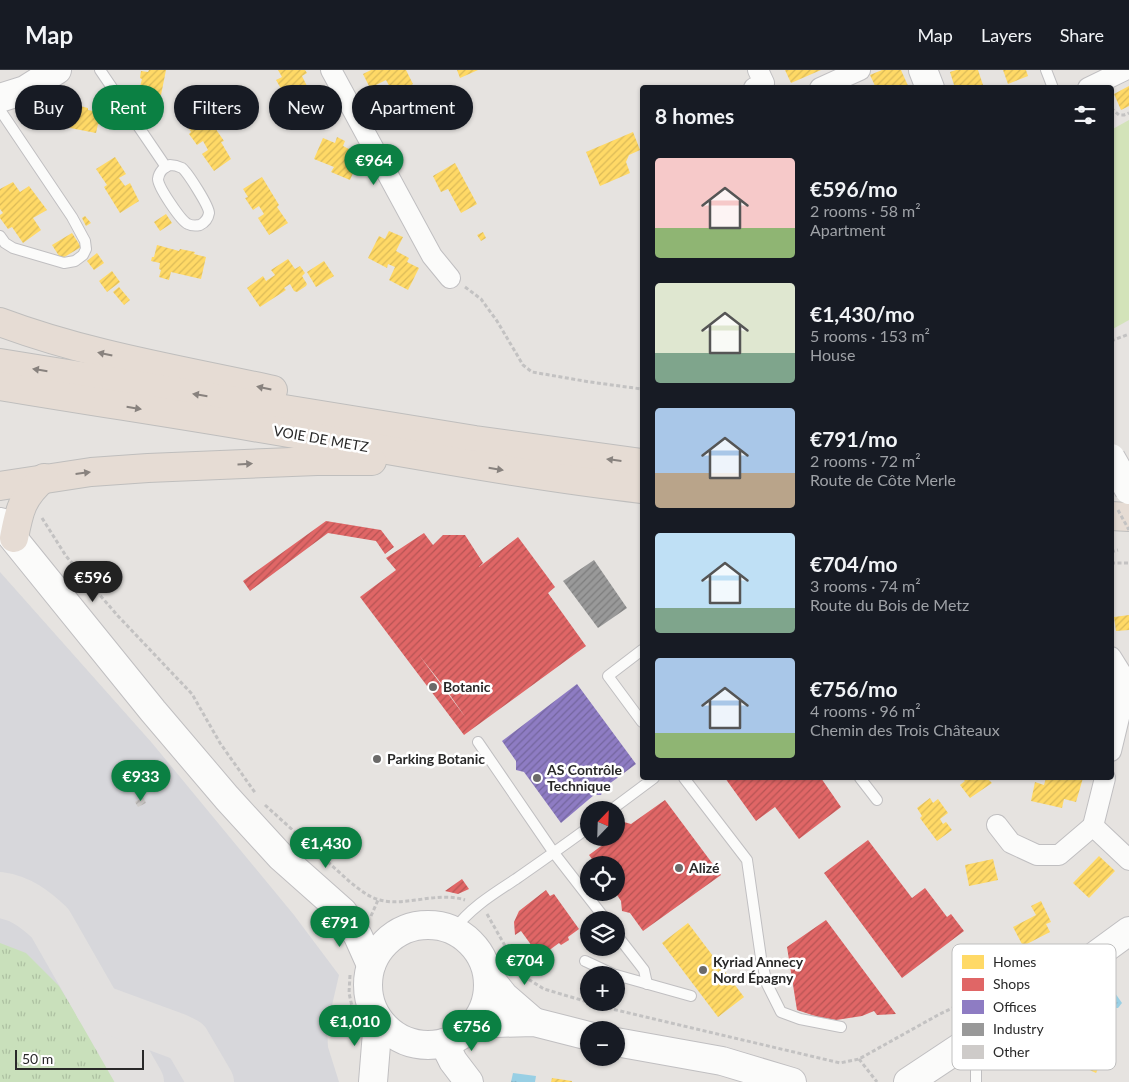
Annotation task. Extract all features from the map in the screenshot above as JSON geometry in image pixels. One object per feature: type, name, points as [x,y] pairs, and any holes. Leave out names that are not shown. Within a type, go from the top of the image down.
[{"type":"highway","points":[[0,322],[25,332],[96,352],[585,456]]},
{"type":"highway","name":"VOIE DE METZ","points":[[0,363],[465,439],[640,463]]},
{"type":"highway","name":"VOIE DE METZ","points":[[0,386],[305,435],[447,462],[571,481],[640,489]]},
{"type":"highway","points":[[0,486],[91,472],[148,468],[318,461],[447,462]]},
{"type":"highway","points":[[5,537],[27,494],[44,478]]},
{"type":"main road","points":[[0,84],[32,70]]},
{"type":"main road","points":[[0,98],[25,90],[57,70]]},
{"type":"main road","points":[[923,70],[929,85]]},
{"type":"main road","points":[[1114,471],[1121,501]]},
{"type":"main road","points":[[5,537],[267,843],[344,912],[398,933]]},
{"type":"main road","points":[[344,912],[358,936],[361,965],[367,984],[370,1003],[367,1022],[373,1079]]},
{"type":"main road","points":[[361,965],[377,952],[386,941],[398,933],[416,926],[435,925],[466,938],[484,962],[488,976],[488,994],[482,1012],[472,1027],[458,1038],[444,1044],[427,1046],[414,1044],[367,1022]]},
{"type":"main road","points":[[1111,944],[1129,931]]},
{"type":"main road","points":[[488,976],[504,996],[534,1022]]},
{"type":"main road","points":[[472,1027],[495,1023],[534,1022],[580,1034]]},
{"type":"main road","points":[[373,1079],[414,1044]]},
{"type":"main road","points":[[444,1044],[453,1062],[469,1082]]},
{"type":"main road","points":[[625,1044],[722,1061],[792,1082]]},
{"type":"main road","points":[[908,1082],[952,1053]]},
{"type":"street","points":[[331,70],[432,256],[450,278]]},
{"type":"street","points":[[758,70],[764,83],[760,85]]},
{"type":"street","points":[[827,85],[860,70]]},
{"type":"street","points":[[1094,85],[1125,70]]},
{"type":"street","points":[[1114,662],[1121,672],[1123,702],[1114,739]]},
{"type":"street","points":[[997,825],[1011,843],[1037,855],[1059,855],[1093,826],[1104,780]]},
{"type":"street","points":[[1093,826],[1129,860]]},
{"type":"lane","points":[[100,70],[166,167]]},
{"type":"lane","points":[[1046,70],[1052,85]]},
{"type":"lane","points":[[0,110],[72,217],[85,241],[86,249],[83,255],[75,261],[64,263],[13,248],[5,243],[0,236]]},
{"type":"lane","points":[[175,165],[183,170],[207,206],[209,215],[203,223],[195,226],[182,220],[159,183],[160,174],[166,167],[175,165]]},
{"type":"lane","points":[[640,652],[608,676],[640,719]]},
{"type":"lane","points":[[478,742],[554,853],[599,911]]},
{"type":"lane","points":[[623,801],[651,780]]},
{"type":"lane","points":[[686,780],[747,860],[767,984],[782,1012],[800,1019],[842,1027]]},
{"type":"lane","points":[[862,780],[877,800]]},
{"type":"lane","points":[[453,931],[462,919],[477,906],[580,833]]},
{"type":"lane","points":[[625,946],[644,970],[647,984]]},
{"type":"lane","points":[[585,961],[596,966]]},
{"type":"lane","points":[[625,978],[691,996]]},
{"type":"path","points":[[1114,111],[1119,115],[1129,112]]},
{"type":"path","points":[[450,278],[481,299],[497,321],[522,365],[532,372],[590,382],[640,388]]},
{"type":"path","points":[[1114,340],[1129,334]]},
{"type":"path","points":[[1121,501],[1129,530]]},
{"type":"path","points":[[42,518],[66,556],[118,616],[185,686],[220,743],[259,798]]},
{"type":"path","points":[[1114,551],[1118,550]]},
{"type":"path","points":[[1114,563],[1129,563]]},
{"type":"path","points":[[262,802],[350,882],[364,893],[378,900],[388,902],[446,897],[468,901]]},
{"type":"path","points":[[490,916],[504,946],[517,967],[528,979],[544,989],[608,1008],[840,1063],[859,1059],[952,1008]]},
{"type":"path","points":[[361,965],[349,992],[367,1022]]},
{"type":"path","points":[[859,1059],[877,1082]]},
{"type":"shaded area","points":[[0,572],[152,743],[294,915],[339,975],[327,1027],[328,1047],[339,1082],[0,1082]]},
{"type":"green space","points":[[1129,120],[1129,320],[1114,328],[1114,128]]},
{"type":"green space","points":[[0,943],[26,953],[59,986],[118,1082],[0,1082]]},
{"type":"water","points":[[1116,994],[1122,1003],[1116,1008]]},
{"type":"water","points":[[513,1073],[536,1076],[535,1082],[511,1082]]},
{"type":"building: Homes","points":[[149,70],[166,70],[163,85],[140,85],[141,71],[148,72]]},
{"type":"building: Homes","points":[[278,70],[305,70],[307,73],[302,76],[306,85],[279,85],[276,80],[282,77]]},
{"type":"building: Homes","points":[[371,70],[406,70],[413,84],[389,85],[386,80],[376,85],[368,85],[363,74]]},
{"type":"building: Homes","points":[[457,70],[478,70],[460,78]]},
{"type":"building: Homes","points":[[785,70],[821,70],[791,83]]},
{"type":"building: Homes","points":[[882,70],[901,70],[908,85],[875,85],[870,75]]},
{"type":"building: Homes","points":[[956,70],[978,70],[983,85],[954,85],[950,72]]},
{"type":"building: Homes","points":[[1003,70],[1026,70],[1028,76],[1008,84]]},
{"type":"building: Homes","points":[[1129,86],[1129,106],[1121,110],[1114,94]]},
{"type":"building: Homes","points":[[82,106],[92,111],[92,130],[97,130],[96,133],[80,130]]},
{"type":"building: Homes","points":[[190,130],[216,130],[224,141],[221,142],[231,159],[214,171],[202,154],[208,150],[203,141],[197,145],[189,134],[191,132]]},
{"type":"building: Homes","points":[[633,132],[640,150],[629,155],[626,162],[630,173],[600,186],[586,152]]},
{"type":"building: Homes","points":[[337,137],[345,141],[343,146],[349,149],[348,153],[360,157],[350,180],[331,172],[334,167],[314,159],[323,138],[335,143]]},
{"type":"building: Homes","points":[[115,157],[126,174],[119,178],[125,186],[130,183],[139,201],[120,213],[104,187],[107,185],[96,169]]},
{"type":"building: Homes","points":[[455,163],[477,204],[461,213],[448,189],[441,192],[433,176]]},
{"type":"building: Homes","points":[[262,177],[279,205],[277,207],[288,223],[269,235],[258,218],[264,214],[259,206],[253,210],[245,198],[248,197],[243,189]]},
{"type":"building: Homes","points":[[13,182],[20,192],[29,186],[47,210],[33,218],[41,230],[23,243],[12,227],[8,229],[0,218],[0,215],[3,213],[0,209],[0,189]]},
{"type":"building: Homes","points":[[166,214],[172,223],[160,231],[154,222]]},
{"type":"building: Homes","points":[[85,216],[91,223],[86,226],[82,218]]},
{"type":"building: Homes","points":[[389,231],[403,237],[396,251],[409,258],[407,262],[419,268],[408,290],[389,280],[395,267],[388,264],[387,268],[368,258],[379,236],[385,239]]},
{"type":"building: Homes","points":[[483,232],[486,238],[481,241],[477,235]]},
{"type":"building: Homes","points":[[72,233],[81,247],[61,259],[52,245]]},
{"type":"building: Homes","points":[[157,245],[179,251],[180,249],[195,252],[194,254],[206,257],[201,279],[171,272],[169,280],[159,277],[160,263],[151,261]]},
{"type":"building: Homes","points":[[97,253],[104,263],[94,270],[87,261]]},
{"type":"building: Homes","points":[[288,259],[295,269],[300,266],[305,273],[302,276],[307,284],[306,286],[297,292],[294,291],[290,284],[284,288],[286,290],[260,307],[247,288],[263,276],[266,281],[275,275],[271,270]]},
{"type":"building: Homes","points":[[324,261],[334,276],[316,287],[307,272]]},
{"type":"building: Homes","points":[[112,271],[120,282],[107,292],[99,281]]},
{"type":"building: Homes","points":[[119,287],[130,300],[124,305],[113,292]]},
{"type":"building: Homes","points":[[1129,615],[1129,630],[1116,631],[1114,617]]},
{"type":"building: Homes","points":[[989,780],[992,783],[970,798],[960,785],[965,781]]},
{"type":"building: Homes","points":[[1045,780],[1082,780],[1076,802],[1064,799],[1062,808],[1031,801],[1035,782],[1044,785]]},
{"type":"building: Homes","points":[[930,798],[933,803],[938,799],[948,813],[940,819],[943,824],[946,822],[952,830],[937,841],[920,818],[922,816],[917,808]]},
{"type":"building: Homes","points":[[1099,856],[1115,871],[1089,898],[1073,883]]},
{"type":"building: Homes","points":[[993,859],[998,880],[969,886],[965,865]]},
{"type":"building: Homes","points":[[1041,901],[1051,922],[1046,924],[1050,932],[1027,944],[1022,944],[1013,927],[1036,915],[1031,906]]},
{"type":"building: Homes","name":"Kyriad Annecy Nord Épagny","points":[[688,923],[744,997],[718,1017],[662,943]]},
{"type":"building: Homes","points":[[552,1078],[572,1081],[572,1082],[551,1082]]},
{"type":"building: Shops","points":[[326,521],[381,530],[394,547],[385,554],[376,541],[328,533],[250,591],[243,581]]},
{"type":"building: Shops","points":[[424,533],[433,545],[443,535],[465,535],[483,563],[479,567],[518,537],[555,587],[548,593],[586,646],[464,735],[360,597],[396,570],[386,558]],"holes":[[[419,655],[445,688],[466,718]]]},
{"type":"building: Shops","points":[[726,780],[822,780],[841,807],[799,839],[775,807],[756,821]]},
{"type":"building: Shops","points":[[665,800],[721,875],[643,931],[630,913],[622,911],[621,901],[625,901],[625,856],[589,855],[601,846],[625,846],[625,822],[631,824]]},
{"type":"building: Shops","points":[[868,840],[912,898],[925,888],[947,917],[951,914],[964,931],[902,978],[824,873]]},
{"type":"building: Shops","points":[[462,879],[469,889],[458,894],[445,891]]},
{"type":"building: Shops","points":[[546,890],[550,896],[554,894],[579,929],[568,937],[569,940],[561,945],[559,943],[540,957],[521,931],[515,935],[514,922],[519,911]]},
{"type":"building: Shops","points":[[826,920],[896,1014],[877,1015],[874,1011],[862,1016],[836,1020],[818,1017],[797,1010],[787,947]]},
{"type":"building: Offices","points":[[577,684],[636,764],[605,787],[601,795],[594,795],[587,801],[580,801],[580,807],[561,823],[524,772],[516,770],[516,761],[502,741]]},
{"type":"building: Industry","points":[[594,560],[627,608],[598,628],[563,581]]},
{"type":"building: Other","points":[[143,797],[146,803],[138,807],[135,802]]},
{"type":"taxiway","points":[[0,895],[8,896],[27,905],[50,923],[141,1082]]},
{"type":"taxiway","points":[[98,1007],[187,1041],[211,1082]]},
{"type":"place","name":"Botanic","points":[[433,687]]},
{"type":"place","name":"Parking Botanic","points":[[377,759]]},
{"type":"place","name":"AS Contrôle Technique","points":[[537,778]]},
{"type":"place","name":"Alizé","points":[[679,868]]},
{"type":"place","name":"Kyriad Annecy Nord Épagny","points":[[703,970]]}]
